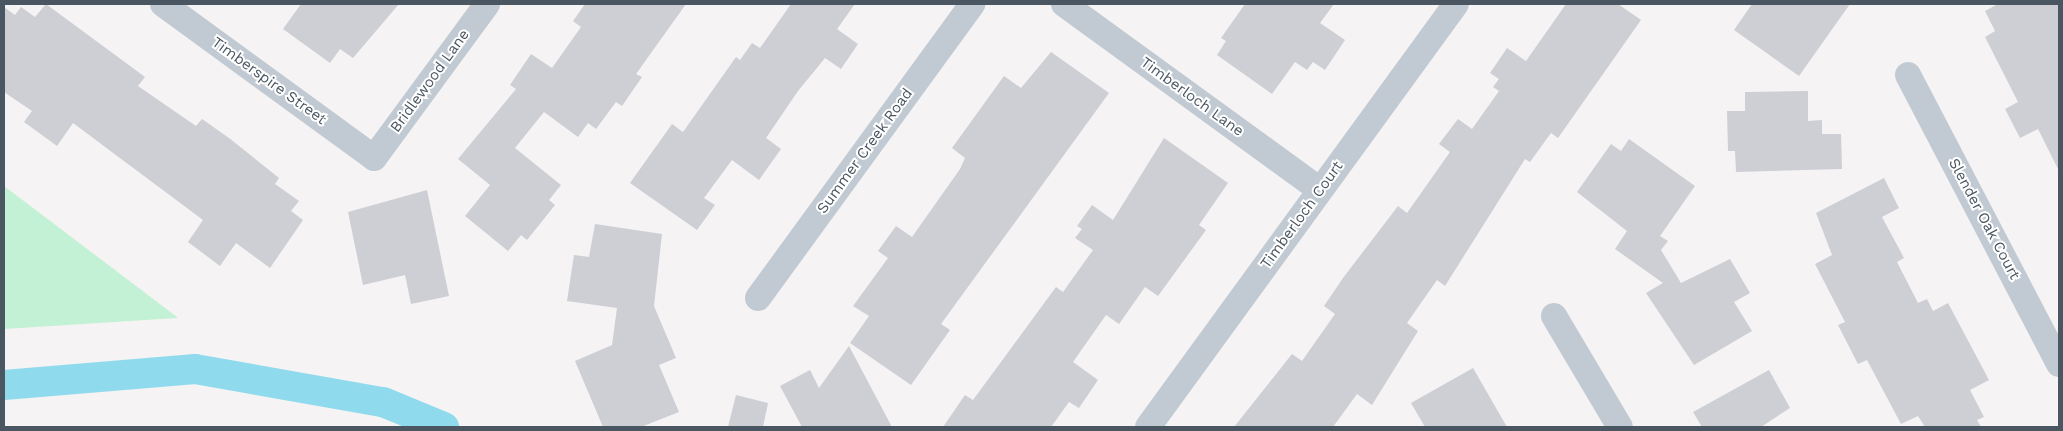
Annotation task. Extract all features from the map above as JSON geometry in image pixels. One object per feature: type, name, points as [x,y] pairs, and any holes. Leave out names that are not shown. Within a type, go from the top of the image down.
[{"type":"street","name":"Timberspire Street","points":[[163,4],[374,158]]},
{"type":"street","name":"Bridlewood Lane","points":[[374,158],[486,4]]},
{"type":"street","name":"Summer Creek Road","points":[[758,298],[972,4]]},
{"type":"street","name":"Timberloch Lane","points":[[1064,4],[1320,190]]},
{"type":"street","name":"Timberloch Court","points":[[1148,427],[1456,4]]},
{"type":"street","name":"Slender Oak Court","points":[[1908,75],[2059,364]]},
{"type":"street","points":[[1554,316],[1620,427]]},
{"type":"green space","points":[[4,186],[177,317],[177,318],[4,329]]},
{"type":"building","points":[[46,4],[145,77],[138,86],[196,126],[202,119],[229,138],[279,178],[275,184],[299,201],[291,211],[303,220],[270,268],[236,243],[220,266],[188,242],[203,220],[73,123],[57,146],[24,122],[32,111],[4,92],[4,7],[15,15],[21,7],[35,17]]},
{"type":"building","points":[[301,4],[399,4],[353,58],[340,49],[330,63],[283,29]]},
{"type":"building","points":[[585,4],[686,4],[636,74],[642,77],[622,106],[616,102],[596,129],[588,123],[578,137],[544,112],[515,148],[561,185],[549,200],[555,205],[527,240],[521,235],[508,251],[465,216],[490,185],[458,159],[516,89],[510,85],[531,54],[552,68],[581,27],[573,21]]},
{"type":"building","points":[[791,4],[855,4],[837,29],[858,44],[841,69],[825,58],[798,91],[766,138],[781,149],[759,180],[732,160],[704,198],[715,205],[697,230],[630,183],[672,124],[683,132],[736,57],[740,60],[752,43],[760,48]]},
{"type":"building","points":[[1245,4],[1334,4],[1320,23],[1345,40],[1325,70],[1313,62],[1307,70],[1295,62],[1272,94],[1217,55],[1226,41],[1221,38]]},
{"type":"building","points":[[1566,4],[1618,4],[1641,20],[1558,138],[1551,133],[1530,162],[1525,159],[1445,286],[1437,280],[1407,323],[1418,331],[1372,405],[1357,394],[1333,427],[1234,427],[1292,354],[1302,361],[1335,314],[1324,306],[1398,206],[1407,213],[1450,152],[1439,144],[1458,119],[1472,129],[1499,91],[1493,87],[1499,79],[1490,73],[1507,48],[1526,61]]},
{"type":"building","points":[[1752,4],[1850,4],[1799,76],[1734,30]]},
{"type":"building","points":[[1998,4],[2059,4],[2059,171],[2038,129],[2020,138],[2005,109],[2018,102],[1985,37],[1995,31],[1985,11]]},
{"type":"building","points":[[1051,52],[1109,93],[941,324],[950,330],[911,385],[850,343],[869,316],[853,306],[888,258],[878,251],[896,226],[912,237],[960,169],[965,158],[952,148],[1004,76],[1021,88]]},
{"type":"building","points":[[1808,91],[1808,121],[1822,120],[1822,134],[1841,134],[1842,169],[1736,172],[1735,151],[1728,151],[1727,111],[1745,111],[1745,92]]},
{"type":"building","points":[[1164,138],[1228,183],[1199,225],[1206,230],[1158,296],[1145,287],[1119,324],[1106,315],[1073,362],[1098,380],[1079,408],[1069,402],[1051,427],[943,427],[965,395],[973,400],[1056,287],[1063,292],[1093,250],[1075,238],[1082,229],[1077,226],[1092,205],[1113,220]]},
{"type":"building","points":[[1629,139],[1695,186],[1660,236],[1668,241],[1661,250],[1681,283],[1730,259],[1750,293],[1734,302],[1752,331],[1694,365],[1646,293],[1663,283],[1615,249],[1627,231],[1577,192],[1611,144],[1621,151]]},
{"type":"building","points":[[1884,178],[1899,208],[1882,217],[1904,258],[1897,262],[1918,303],[1927,299],[1933,311],[1948,303],[1989,380],[1970,390],[1984,417],[1977,420],[1981,427],[1925,427],[1918,416],[1901,424],[1867,360],[1858,364],[1838,325],[1845,322],[1815,264],[1832,255],[1816,213]]},
{"type":"building","points":[[427,190],[449,296],[411,304],[405,275],[363,285],[348,212]]},
{"type":"building","points":[[595,224],[662,234],[654,306],[676,358],[659,365],[679,412],[641,427],[603,427],[575,361],[612,345],[617,308],[567,301],[574,255],[589,257]]},
{"type":"building","points":[[849,346],[892,427],[802,427],[780,386],[810,370],[819,388]]},
{"type":"building","points":[[1473,368],[1507,427],[1425,427],[1411,403]]},
{"type":"building","points":[[1769,370],[1790,408],[1761,427],[1702,427],[1693,412]]},
{"type":"building","points":[[736,395],[768,403],[763,427],[728,427]]},
{"type":"waterway","points":[[4,385],[195,369],[383,402],[444,427]]}]
